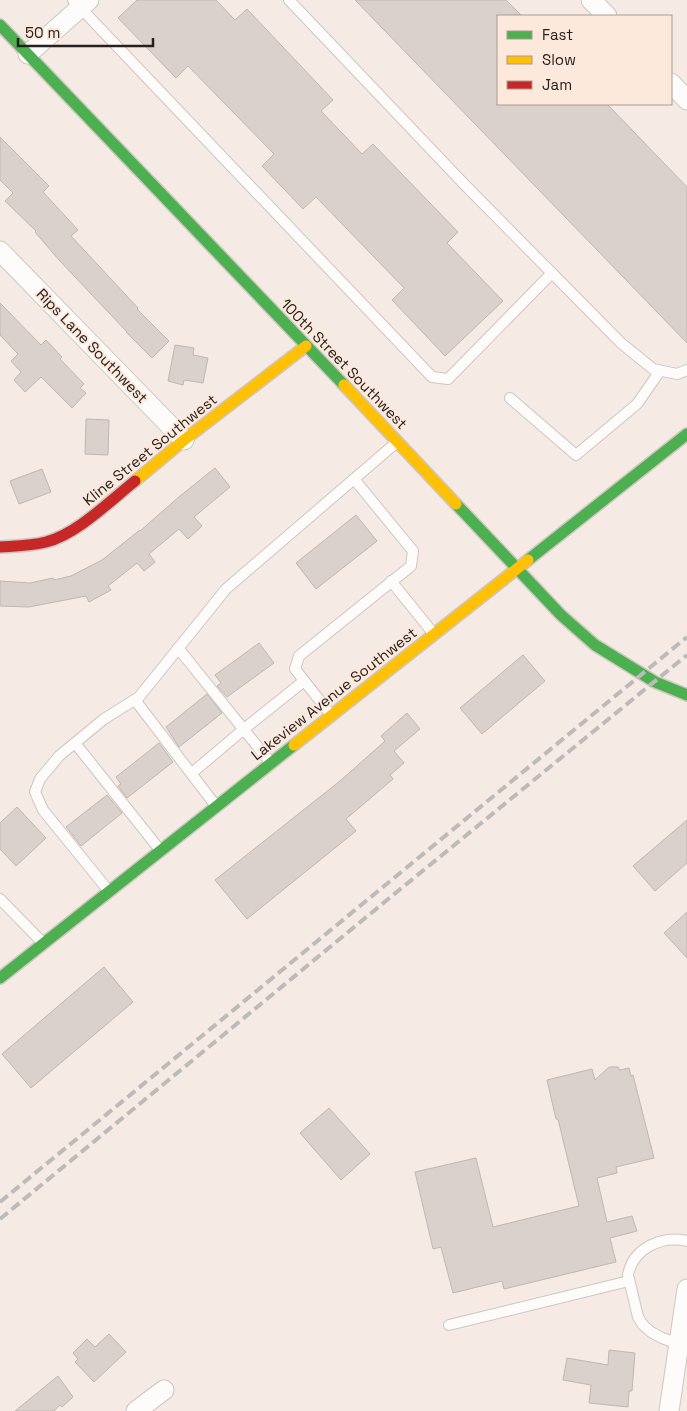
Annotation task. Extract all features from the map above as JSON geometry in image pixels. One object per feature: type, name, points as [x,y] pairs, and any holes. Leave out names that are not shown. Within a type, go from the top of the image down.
[{"type":"street","points":[[591,0],[606,15]]},
{"type":"street","points":[[28,54],[81,2]]},
{"type":"street","name":"100th Street Southwest","points":[[0,25],[398,441],[561,615],[594,645],[655,682],[687,695]]},
{"type":"street","points":[[672,84],[687,100]]},
{"type":"street","name":"Rips Lane Southwest","points":[[0,251],[184,440]]},
{"type":"street","name":"Kline Street Southwest","points":[[0,547],[47,542],[70,532],[96,513],[184,440],[306,346]]},
{"type":"street","name":"Lakeview Avenue Southwest","points":[[0,978],[687,434]]},
{"type":"street","points":[[668,1411],[687,1289]]},
{"type":"street","points":[[136,1411],[164,1390]]},
{"type":"lane","points":[[289,0],[464,184],[622,343],[653,370],[677,374],[687,370]]},
{"type":"lane","points":[[81,2],[432,378],[448,380],[552,273]]},
{"type":"lane","points":[[510,398],[576,455],[636,404],[660,371]]},
{"type":"lane","points":[[109,891],[43,810],[35,792],[40,779],[59,756],[104,719],[139,697],[226,589],[398,441]]},
{"type":"lane","points":[[332,715],[295,669],[299,656],[411,566],[413,551],[354,479]]},
{"type":"lane","points":[[391,581],[434,634]]},
{"type":"lane","points":[[178,648],[271,763]]},
{"type":"lane","points":[[192,774],[304,681]]},
{"type":"lane","points":[[135,700],[217,806]]},
{"type":"lane","points":[[75,743],[161,850]]},
{"type":"lane","points":[[0,899],[43,944]]},
{"type":"lane","points":[[679,1344],[662,1338],[643,1325],[638,1317],[628,1275],[631,1264],[650,1245],[673,1240],[687,1241]]},
{"type":"lane","points":[[449,1326],[628,1281]]},
{"type":"building","points":[[137,0],[216,0],[235,20],[247,9],[333,100],[321,111],[362,154],[373,144],[458,232],[447,243],[503,301],[445,356],[392,300],[404,288],[316,197],[303,209],[262,166],[274,154],[188,66],[176,78],[118,18]]},
{"type":"building","points":[[355,0],[506,0],[521,15],[497,15],[497,105],[608,105],[687,187],[687,343]]},
{"type":"building","points":[[0,137],[49,186],[43,192],[78,230],[71,236],[137,309],[169,341],[152,358],[59,260],[36,231],[5,201],[13,193],[0,180]]},
{"type":"building","points":[[0,303],[41,345],[46,340],[62,357],[60,359],[84,384],[80,388],[86,393],[72,408],[41,377],[25,392],[14,380],[21,372],[11,361],[18,354],[0,335]]},
{"type":"building","points":[[175,345],[194,348],[193,355],[208,358],[203,383],[184,380],[183,385],[168,381]]},
{"type":"building","points":[[86,419],[109,420],[108,455],[85,454]]},
{"type":"building","points":[[215,468],[230,487],[194,517],[202,526],[188,539],[179,529],[149,554],[155,562],[144,571],[137,563],[108,586],[111,590],[89,602],[86,596],[29,607],[0,606],[0,581],[30,583],[53,578],[54,580],[71,576],[102,560],[140,531]]},
{"type":"building","points":[[42,469],[51,492],[19,504],[10,481]]},
{"type":"building","points":[[356,515],[377,541],[316,589],[296,563]]},
{"type":"building","points":[[259,643],[274,663],[227,697],[217,686],[221,683],[215,675]]},
{"type":"building","points":[[523,655],[545,681],[482,734],[460,708]]},
{"type":"building","points":[[207,694],[222,713],[179,747],[166,727]]},
{"type":"building","points":[[407,713],[420,729],[394,751],[404,763],[390,775],[393,779],[346,819],[356,831],[247,919],[215,880],[340,781],[385,741],[381,736]]},
{"type":"building","points":[[159,743],[173,762],[127,798],[118,786],[121,784],[116,777]]},
{"type":"building","points":[[107,795],[122,813],[81,846],[66,827]]},
{"type":"building","points":[[17,807],[46,838],[16,866],[0,849],[0,823]]},
{"type":"building","points":[[687,820],[687,863],[655,891],[633,866]]},
{"type":"building","points":[[687,912],[687,958],[664,933]]},
{"type":"building","points":[[104,967],[133,1002],[31,1088],[2,1054]]},
{"type":"building","points":[[609,1067],[618,1067],[620,1070],[629,1068],[631,1076],[633,1075],[654,1158],[616,1167],[617,1173],[597,1178],[607,1222],[632,1216],[637,1231],[610,1238],[616,1262],[504,1289],[502,1281],[453,1293],[441,1247],[433,1249],[415,1172],[476,1158],[493,1227],[579,1206],[547,1080],[592,1069],[595,1080]]},
{"type":"building","points":[[329,1108],[370,1154],[341,1180],[300,1133]]},
{"type":"building","points":[[109,1334],[126,1352],[94,1382],[75,1362],[78,1359],[73,1353],[87,1339],[95,1347]]},
{"type":"building","points":[[609,1350],[635,1353],[632,1391],[629,1391],[628,1407],[589,1403],[591,1385],[563,1380],[567,1358],[608,1365]]},
{"type":"building","points":[[58,1376],[73,1397],[62,1407],[60,1405],[54,1411],[15,1411]]},
{"type":"railway","points":[[0,1202],[687,637]]},
{"type":"railway","points":[[0,1219],[687,655]]},
{"type":"traffic: fast","points":[[0,25],[344,385]]},
{"type":"traffic: fast","points":[[528,560],[687,434]]},
{"type":"traffic: fast","points":[[456,504],[561,615],[595,645],[655,682],[687,695]]},
{"type":"traffic: fast","points":[[0,978],[294,745]]},
{"type":"traffic: slow","points":[[135,481],[184,440],[306,346]]},
{"type":"traffic: slow","points":[[344,385],[456,504]]},
{"type":"traffic: slow","points":[[294,745],[528,560]]},
{"type":"traffic: jam","points":[[0,547],[23,546],[58,538],[93,516],[135,481]]}]
